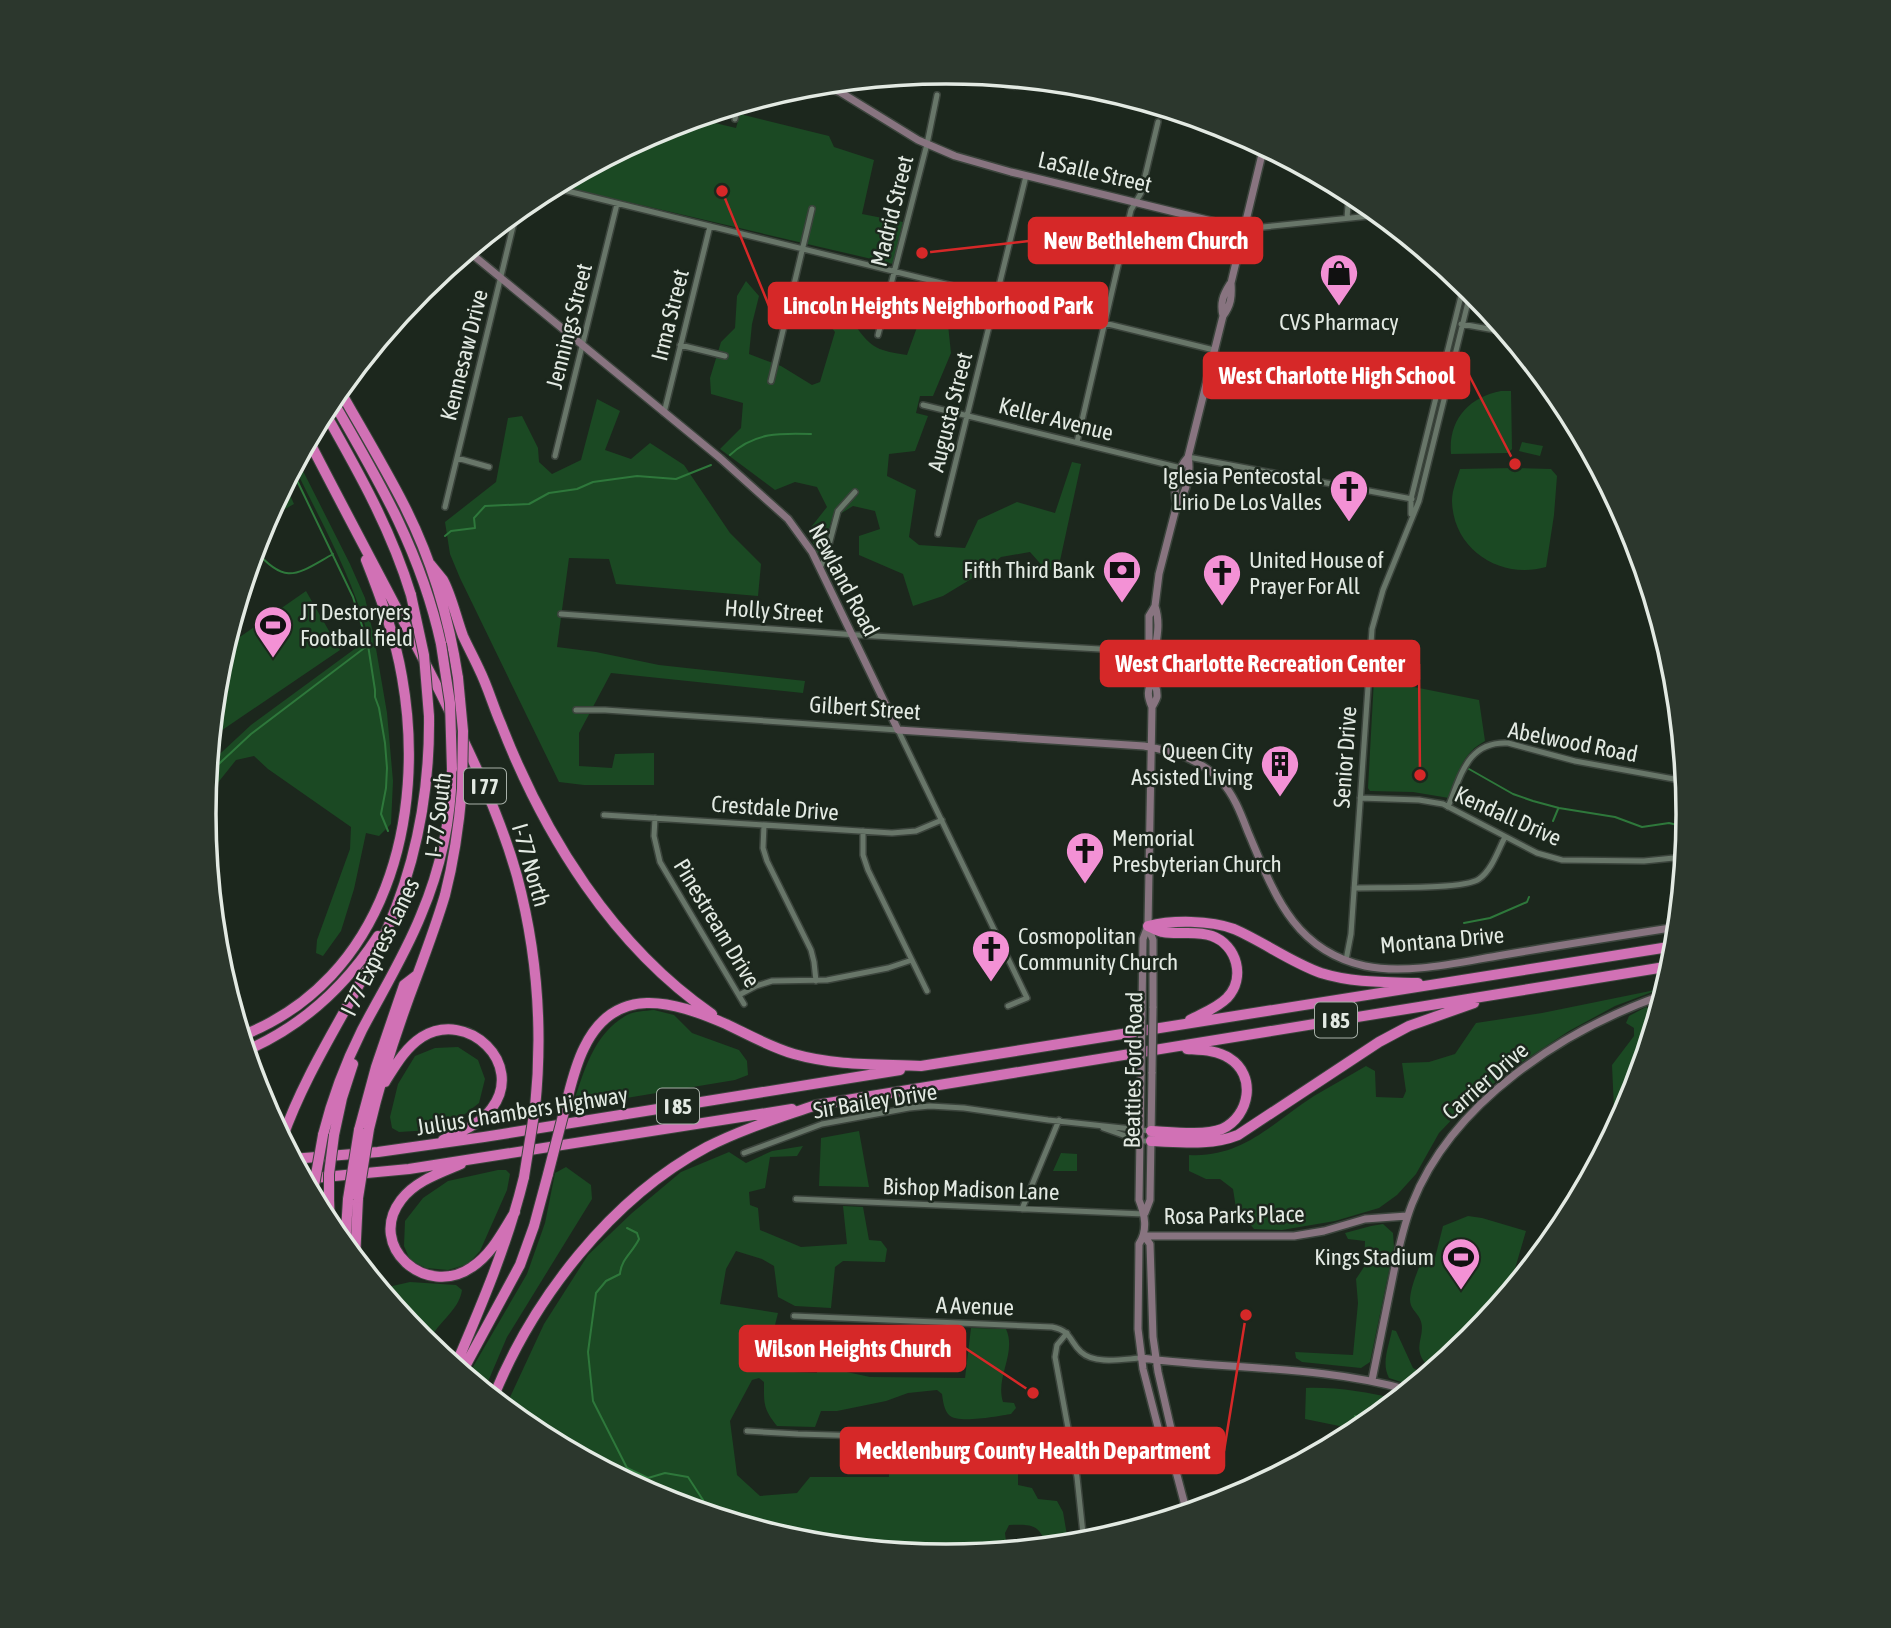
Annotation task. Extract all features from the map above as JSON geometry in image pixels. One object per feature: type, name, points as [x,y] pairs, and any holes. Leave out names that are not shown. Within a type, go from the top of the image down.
[{"type":"highway","name":"I-77 South","points":[[344,400],[405,506],[430,564],[446,617],[458,678],[463,739],[462,789],[449,878],[435,929],[364,1130]]},
{"type":"highway","name":"I 77 Express Lanes","points":[[316,1183],[343,1072],[370,1014],[411,938],[431,888],[446,834],[452,769],[450,703],[441,643],[424,580],[405,533],[378,479],[338,410]]},
{"type":"highway","name":"I 77 Express Lanes","points":[[287,1127],[304,1083],[388,928],[415,846],[423,809],[428,759],[429,716],[424,655],[411,596],[397,551],[377,505],[330,422]]},
{"type":"highway","name":"I-77 North","points":[[313,449],[396,604],[470,755],[492,803],[511,855],[526,918],[536,984],[539,1049],[535,1108],[524,1177],[515,1212]]},
{"type":"highway","points":[[249,1032],[293,1009],[331,977],[354,950],[384,896],[402,827],[408,786],[409,744],[402,677],[387,617],[351,523]]},
{"type":"highway","points":[[430,564],[444,581],[464,638],[481,672],[504,734],[550,827],[574,866],[618,926],[655,967],[682,992],[727,1025]]},
{"type":"highway","points":[[253,1047],[297,1022],[340,985],[378,936],[402,889]]},
{"type":"highway","points":[[1148,926],[1163,922],[1218,925],[1236,930],[1303,965],[1335,976],[1367,982],[1445,983]]},
{"type":"highway","points":[[1148,926],[1162,932],[1213,936],[1227,946],[1236,962],[1236,981],[1227,998],[1215,1007],[1179,1024]]},
{"type":"highway","name":"I 85","points":[[921,1066],[1662,949]]},
{"type":"highway","name":"I 85","points":[[816,1105],[1658,968]]},
{"type":"highway","points":[[348,1232],[373,1075],[404,985],[417,975]]},
{"type":"highway","points":[[1145,1136],[1211,1142],[1238,1135],[1387,1038],[1424,1020],[1497,994]]},
{"type":"highway","points":[[465,1364],[520,1265],[530,1240],[575,1071],[585,1046],[597,1027],[618,1010],[644,1002],[665,1003],[727,1025],[761,1042],[808,1057],[854,1064],[921,1066]]},
{"type":"highway","points":[[378,1095],[408,1048],[429,1034],[444,1029],[458,1030],[471,1033],[482,1040],[495,1055],[501,1074],[501,1087],[495,1104],[479,1121],[433,1144]]},
{"type":"highway","points":[[1145,1136],[1215,1131],[1234,1120],[1245,1102],[1246,1080],[1235,1062],[1216,1052],[1176,1047]]},
{"type":"highway","name":"Julius Chambers Highway","points":[[302,1158],[433,1144],[921,1066]]},
{"type":"highway","points":[[497,1390],[518,1344],[557,1282],[592,1241],[631,1202],[675,1167],[705,1148],[755,1126],[816,1105]]},
{"type":"highway","name":"Julius Chambers Highway","points":[[313,1179],[380,1173],[816,1105]]},
{"type":"highway","points":[[328,1135],[329,1204]]},
{"type":"highway","points":[[474,1158],[422,1182],[401,1200],[393,1217],[391,1230],[393,1243],[401,1258],[410,1267],[425,1275],[443,1277],[460,1274],[484,1257],[515,1212]]},
{"type":"highway","points":[[353,1199],[354,1242]]},
{"type":"highway","name":"I 77","points":[[459,1358],[499,1263],[515,1212]]},
{"type":"street","name":"LaSalle Street","points":[[844,91],[927,145],[966,160],[1244,229],[1364,216]]},
{"type":"street","name":"Madrid Street","points":[[878,335],[927,145],[937,94]]},
{"type":"street","points":[[1077,442],[1131,210],[1141,193],[1158,122]]},
{"type":"street","name":"Beatties Ford Road","points":[[1177,504],[1174,496],[1181,468],[1188,457],[1223,316],[1221,305],[1224,293],[1231,283],[1262,156]]},
{"type":"street","name":"Augusta Street","points":[[938,534],[1026,176]]},
{"type":"street","points":[[566,191],[1214,350]]},
{"type":"street","name":"Jennings Street","points":[[555,456],[617,204]]},
{"type":"street","points":[[1347,218],[1348,205]]},
{"type":"street","points":[[771,381],[812,209]]},
{"type":"street","name":"Kennesaw Drive","points":[[444,507],[513,226]]},
{"type":"street","name":"Irma Street","points":[[664,413],[710,226]]},
{"type":"street","name":"Newland Road","points":[[475,256],[780,510],[805,541],[1027,998],[1008,1006]]},
{"type":"street","name":"Senior Drive","points":[[1410,520],[1411,499],[1461,297]]},
{"type":"street","name":"Senior Drive","points":[[1346,960],[1350,942],[1372,629],[1383,590],[1419,501],[1467,304]]},
{"type":"street","points":[[1455,323],[1491,329]]},
{"type":"street","points":[[680,345],[725,356]]},
{"type":"street","name":"Keller Avenue","points":[[923,405],[1181,468]]},
{"type":"street","points":[[1188,457],[1419,501]]},
{"type":"street","name":"Beatties Ford Road","points":[[1145,1136],[1152,1072],[1153,940],[1148,926],[1150,747],[1152,707],[1157,689],[1153,679],[1153,652],[1157,640],[1158,617],[1155,606],[1159,574],[1177,504],[1182,498],[1190,467],[1188,457]]},
{"type":"street","points":[[457,458],[489,467]]},
{"type":"street","points":[[820,568],[827,556],[838,511],[855,492]]},
{"type":"street","name":"Holly Street","points":[[561,614],[1153,652]]},
{"type":"street","name":"Gilbert Street","points":[[576,710],[1150,747]]},
{"type":"street","name":"Abelwood Road","points":[[1448,807],[1473,754],[1483,747],[1500,743],[1675,780]]},
{"type":"street","name":"Montana Drive","points":[[1150,747],[1195,761],[1221,781],[1239,809],[1270,884],[1285,911],[1312,940],[1346,960],[1380,968],[1427,966],[1666,929]]},
{"type":"street","name":"Kendall Drive","points":[[1360,798],[1419,800],[1448,807],[1537,853],[1558,859],[1644,861],[1674,858]]},
{"type":"street","name":"Crestdale Drive","points":[[604,815],[904,833],[942,820]]},
{"type":"street","name":"Pinestream Drive","points":[[655,818],[655,846],[662,867],[744,1004]]},
{"type":"street","points":[[764,825],[763,848],[767,861],[811,950],[816,981]]},
{"type":"street","points":[[863,831],[863,855],[868,870],[927,991]]},
{"type":"street","points":[[1354,888],[1453,886],[1472,883],[1487,872],[1505,837]]},
{"type":"street","name":"Beatties Ford Road","points":[[1148,926],[1143,939],[1141,1074],[1150,1200],[1144,1214],[1144,1236],[1139,1244],[1138,1329],[1141,1359],[1160,1435],[1169,1444]]},
{"type":"street","points":[[739,995],[772,981],[816,981],[871,972],[912,960]]},
{"type":"street","name":"Carrier Drive","points":[[1372,1380],[1408,1216],[1424,1178],[1444,1145],[1490,1096],[1525,1067],[1616,1013],[1652,999]]},
{"type":"street","name":"Sir Bailey Drive","points":[[744,1153],[822,1124],[919,1107],[953,1106],[1100,1126],[1145,1136]]},
{"type":"street","points":[[1021,1209],[1059,1120]]},
{"type":"street","name":"Sir Bailey Drive","points":[[1100,1126],[1110,1131],[1145,1136]]},
{"type":"street","name":"Bishop Madison Lane","points":[[796,1199],[1144,1214]]},
{"type":"street","name":"Rosa Parks Place","points":[[1144,1236],[1294,1236],[1324,1231],[1365,1219],[1408,1216]]},
{"type":"street","name":"Beatties Ford Road","points":[[1144,1236],[1150,1244],[1156,1360],[1172,1433],[1169,1444],[1184,1503]]},
{"type":"street","name":"A Avenue","points":[[794,1316],[1052,1327],[1067,1333]]},
{"type":"street","points":[[1083,1531],[1077,1477],[1055,1357],[1057,1345],[1067,1333],[1079,1350],[1091,1357],[1313,1372],[1372,1380],[1397,1387]]},
{"type":"street","points":[[747,1431],[1169,1444]]},
{"type":"green space","points":[[740,114],[829,136],[834,147],[874,160],[862,214],[903,222],[893,264],[570,188],[623,159],[711,123],[736,128]]},
{"type":"green space","points":[[746,281],[759,296],[752,324],[749,354],[781,366],[812,385],[820,382],[835,332],[825,319],[831,283],[862,289],[855,325],[871,344],[890,352],[907,355],[925,305],[946,306],[951,353],[933,396],[920,396],[916,413],[928,416],[915,451],[889,454],[887,476],[916,490],[909,537],[919,545],[965,548],[978,520],[1017,502],[1055,513],[1072,462],[1081,464],[1058,570],[1046,570],[1030,552],[1001,557],[981,573],[943,596],[913,606],[903,574],[859,555],[859,536],[880,529],[875,511],[853,506],[832,519],[818,554],[808,531],[827,507],[817,487],[795,482],[775,490],[720,449],[741,428],[743,403],[711,394],[710,378],[721,342],[735,328],[737,296]]},
{"type":"green space","points":[[1501,391],[1511,391],[1512,449],[1508,453],[1451,454],[1453,431],[1463,412],[1479,399]]},
{"type":"green space","points":[[597,399],[620,411],[605,450],[631,459],[650,443],[684,465],[730,533],[761,564],[758,596],[616,584],[609,559],[569,558],[557,647],[659,665],[805,681],[803,693],[611,673],[579,733],[579,766],[612,768],[615,754],[654,753],[654,785],[584,785],[559,782],[460,578],[450,554],[445,522],[496,482],[508,418],[522,416],[538,448],[539,462],[552,474],[581,460]]},
{"type":"green space","points":[[1522,442],[1543,446],[1540,456],[1519,451]]},
{"type":"green space","points":[[302,469],[365,598],[387,713],[393,781],[391,824],[379,836],[366,833],[354,889],[341,931],[323,956],[316,953],[317,940],[350,849],[351,827],[268,769],[254,756],[236,760],[217,784],[218,756],[251,725],[360,645],[367,632],[344,568],[299,476]]},
{"type":"green space","points":[[1460,469],[1551,469],[1557,476],[1546,567],[1529,570],[1497,565],[1470,547],[1454,518],[1452,497]]},
{"type":"green space","points":[[290,494],[294,504],[282,511]]},
{"type":"green space","name":"JT Destoryers Football field","points":[[306,591],[340,650],[221,731],[237,639]]},
{"type":"green space","points":[[1374,679],[1479,700],[1485,741],[1465,758],[1449,798],[1413,792],[1370,791],[1368,788]]},
{"type":"green space","points":[[1654,990],[1615,1006],[1569,1031],[1513,1068],[1462,1109],[1439,1133],[1416,1174],[1397,1195],[1379,1208],[1335,1221],[1282,1230],[1254,1229],[1236,1208],[1233,1189],[1220,1179],[1206,1179],[1189,1171],[1189,1155],[1225,1151],[1241,1145],[1314,1096],[1366,1066],[1375,1071],[1376,1097],[1403,1098],[1406,1091],[1402,1063],[1429,1062],[1455,1054],[1476,1023],[1542,1013]]},
{"type":"green space","points":[[1646,1007],[1649,1009],[1637,1049],[1614,1106],[1612,1065],[1634,1036],[1634,1028],[1626,1023],[1629,1016]]},
{"type":"green space","points":[[654,1010],[674,1015],[692,1033],[739,1050],[747,1061],[748,1075],[735,1080],[578,1106],[573,1104],[592,1054],[606,1032],[630,1014]]},
{"type":"green space","points":[[458,1047],[478,1060],[485,1079],[479,1103],[456,1121],[431,1130],[399,1132],[392,1128],[390,1117],[398,1084],[415,1056],[435,1048]]},
{"type":"green space","points":[[859,1131],[869,1187],[819,1186],[821,1138]]},
{"type":"green space","points":[[803,1146],[797,1156],[770,1157],[765,1188],[749,1192],[750,1205],[758,1208],[760,1230],[801,1247],[847,1244],[843,1206],[863,1207],[869,1240],[881,1241],[887,1249],[885,1262],[843,1261],[835,1267],[831,1308],[795,1306],[778,1297],[774,1266],[762,1259],[736,1251],[726,1269],[720,1304],[778,1313],[764,1369],[817,1373],[817,1325],[828,1325],[828,1368],[870,1377],[965,1378],[971,1328],[1006,1329],[1009,1347],[1001,1393],[1003,1402],[1014,1403],[1016,1408],[1011,1414],[953,1418],[947,1413],[942,1394],[937,1390],[908,1393],[886,1401],[837,1411],[821,1411],[815,1427],[777,1426],[767,1410],[764,1382],[759,1378],[752,1380],[730,1421],[737,1475],[760,1496],[797,1493],[810,1477],[889,1477],[889,1446],[965,1444],[964,1458],[978,1460],[985,1472],[1018,1472],[1018,1485],[1032,1488],[1038,1499],[1057,1501],[1063,1512],[1067,1534],[1043,1538],[1034,1527],[1009,1525],[1005,1533],[1006,1541],[946,1544],[898,1542],[850,1538],[757,1519],[711,1505],[623,1469],[580,1446],[509,1399],[544,1324],[588,1255],[632,1213],[681,1172],[729,1152],[746,1163],[772,1151]]},
{"type":"green space","points":[[1061,1153],[1077,1154],[1077,1171],[1053,1171]]},
{"type":"green space","points":[[566,1167],[591,1185],[592,1199],[507,1337],[488,1382],[472,1369],[527,1274],[545,1223],[555,1173]]},
{"type":"green space","points":[[506,1170],[510,1174],[507,1190],[480,1251],[468,1264],[448,1270],[426,1268],[410,1260],[404,1246],[405,1221],[423,1198],[448,1181]]},
{"type":"green space","name":"Kings Stadium","points":[[1468,1216],[1526,1231],[1514,1271],[1462,1330],[1426,1364],[1419,1349],[1422,1325],[1410,1299],[1421,1262],[1435,1258],[1443,1226]]},
{"type":"green space","points":[[1383,1224],[1393,1233],[1394,1247],[1370,1362],[1361,1368],[1302,1362],[1296,1358],[1295,1352],[1353,1355],[1358,1303],[1356,1279],[1364,1267],[1365,1241],[1348,1239],[1345,1233]]},
{"type":"green space","points":[[410,1282],[456,1285],[462,1290],[456,1305],[433,1334],[390,1287]]},
{"type":"green space","points":[[1392,1330],[1396,1331],[1413,1368],[1418,1371],[1403,1383],[1389,1378],[1386,1354]]},
{"type":"green space","points":[[1306,1388],[1352,1390],[1385,1397],[1342,1427],[1305,1419]]},
{"type":"waterway","points":[[730,455],[739,447],[768,435],[811,434]]},
{"type":"waterway","points":[[445,536],[451,531],[475,528],[474,518],[485,506],[529,504],[549,493],[577,489],[593,482],[637,476],[676,479],[711,465]]},
{"type":"waterway","points":[[297,480],[353,597],[368,645],[385,743],[386,788],[381,814],[388,831]]},
{"type":"waterway","points":[[262,558],[275,569],[292,573],[310,567],[333,554]]},
{"type":"waterway","points":[[217,766],[251,734],[367,646]]},
{"type":"waterway","points":[[1469,769],[1513,794],[1559,808],[1615,817],[1642,827],[1676,825]]},
{"type":"waterway","points":[[1553,821],[1558,809]]},
{"type":"waterway","points":[[1464,923],[1490,918],[1527,902],[1529,897]]},
{"type":"waterway","points":[[627,1228],[637,1233],[639,1239],[623,1264],[620,1274],[606,1281],[596,1293],[588,1352],[593,1401],[627,1468],[648,1478],[665,1473],[688,1477],[703,1502]]},
{"type":"place","name":"Lincoln Heights Neighborhood Park","points":[[722,191]]},
{"type":"place","name":"New Bethlehem Church","points":[[922,253]]},
{"type":"place","name":"CVS Pharmacy","points":[[1339,307]]},
{"type":"place","name":"West Charlotte High School","points":[[1515,464]]},
{"type":"place","name":"Iglesia Pentecostal Lirio De Los Valles","points":[[1349,523]]},
{"type":"place","name":"Fifth Third Bank","points":[[1122,604]]},
{"type":"place","name":"United House of Prayer For All","points":[[1222,607]]},
{"type":"place","name":"JT Destoryers Football field","points":[[273,659]]},
{"type":"place","name":"West Charlotte Recreation Center","points":[[1420,775]]},
{"type":"place","name":"Queen City Assisted Living","points":[[1280,798]]},
{"type":"place","name":"Memorial Presbyterian Church","points":[[1085,885]]},
{"type":"place","name":"Cosmopolitan Community Church","points":[[991,983]]},
{"type":"place","name":"Kings Stadium","points":[[1461,1291]]},
{"type":"place","name":"Mecklenburg County Health Department","points":[[1246,1315]]},
{"type":"place","name":"Wilson Heights Church","points":[[1033,1393]]}]
